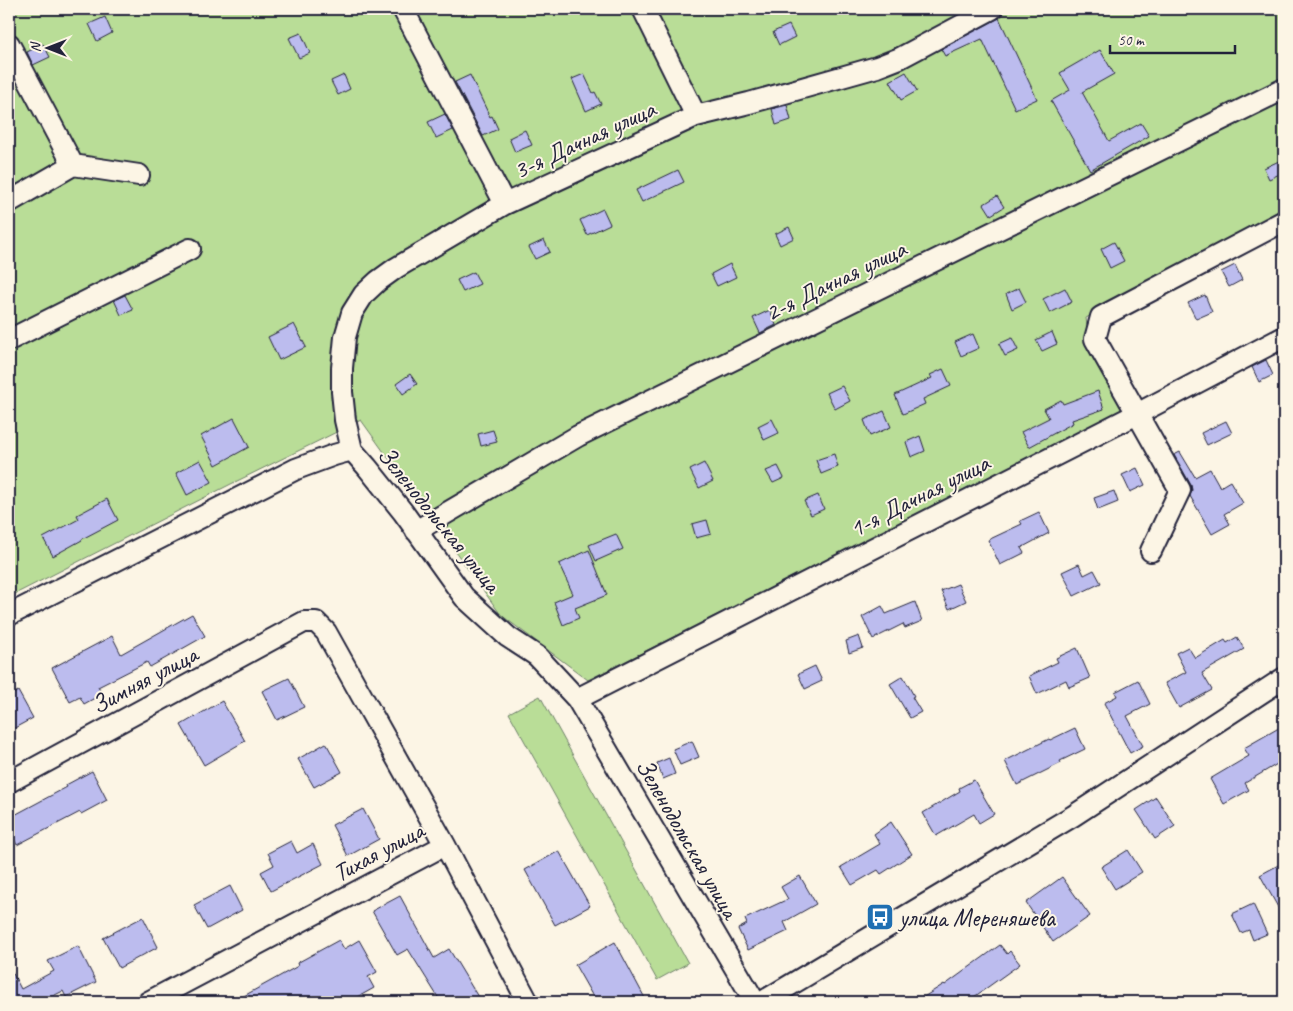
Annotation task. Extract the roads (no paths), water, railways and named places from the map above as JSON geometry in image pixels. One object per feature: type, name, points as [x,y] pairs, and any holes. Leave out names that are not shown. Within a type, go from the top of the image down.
[{"type":"street","points":[[403,9],[505,204]]},
{"type":"street","points":[[643,9],[696,116]]},
{"type":"street","name":"3-я Дачная улица","points":[[352,450],[345,420],[342,392],[345,337],[352,313],[364,294],[390,272],[505,204],[696,116],[877,67],[900,58],[992,9]]},
{"type":"street","points":[[9,44],[73,165]]},
{"type":"street","name":"2-я Дачная улица","points":[[416,531],[578,436],[1284,89]]},
{"type":"street","points":[[9,202],[73,165],[139,175]]},
{"type":"street","points":[[1151,551],[1180,490],[1095,339],[1101,317],[1284,221]]},
{"type":"street","points":[[9,340],[190,249]]},
{"type":"street","name":"1-я Дачная улица","points":[[576,699],[1137,414],[1284,337]]},
{"type":"street","name":"Зеленодольская улица","points":[[9,615],[296,470],[352,450],[416,531],[464,597],[508,637],[537,656],[576,699],[755,1002]]},
{"type":"street","name":"Зимняя улица","points":[[9,782],[304,622]]},
{"type":"street","name":"Тихая улица","points":[[148,1002],[446,845],[326,632],[316,622],[304,622]]},
{"type":"street","points":[[762,1002],[1073,816],[1284,678]]},
{"type":"street","points":[[446,845],[528,1002]]},
{"type":"place","name":"улица Мереняшева","points":[[880,917]]}]
